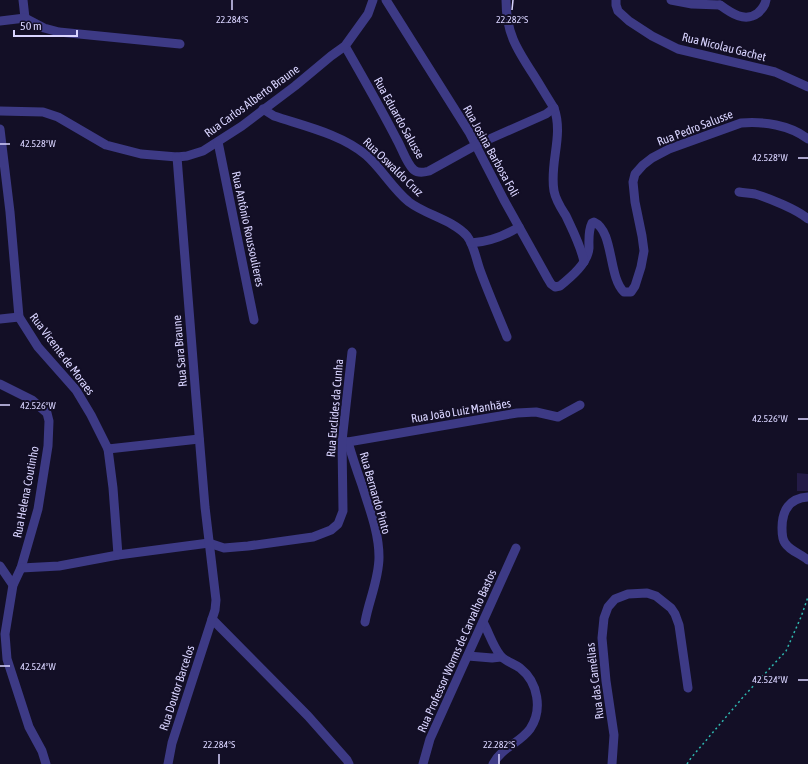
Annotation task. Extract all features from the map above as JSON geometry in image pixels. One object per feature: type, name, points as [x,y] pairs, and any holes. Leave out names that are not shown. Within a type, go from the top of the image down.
[{"type":"street","points":[[23,0],[25,18]]},
{"type":"street","name":"Rua Carlos Alberto Braune","points":[[0,111],[43,112],[58,117],[106,144],[141,154],[177,157],[187,156],[202,151],[218,142],[345,46],[368,14],[373,0]]},
{"type":"street","name":"Rua Josina Barbosa Foli","points":[[386,0],[476,145],[551,284],[558,287],[563,284]]},
{"type":"street","points":[[506,0],[507,21],[511,35],[518,51],[554,108],[557,118],[558,127],[553,175],[554,194],[578,243],[584,262]]},
{"type":"street","name":"Rua Nicolau Gachet","points":[[616,0],[618,11],[629,21],[652,36],[678,49],[775,72],[796,82]]},
{"type":"street","points":[[671,0],[692,4],[722,3],[734,14],[743,17],[751,17],[762,9],[766,0]]},
{"type":"street","points":[[0,21],[25,18],[44,28],[59,32],[180,44]]},
{"type":"street","name":"Rua Eduardo Salusse","points":[[345,46],[414,170],[423,172],[429,171],[476,145],[539,117],[554,108]]},
{"type":"street","points":[[796,82],[808,86]]},
{"type":"street","points":[[796,82],[808,94]]},
{"type":"street","name":"Rua Oswaldo Cruz","points":[[263,109],[274,116],[348,142],[366,155],[383,172],[400,194],[410,202],[456,227],[467,236],[507,337]]},
{"type":"street","name":"Rua Pedro Salusse","points":[[563,284],[584,262],[589,249],[590,228],[592,223],[595,222],[601,228],[606,238],[615,275],[620,286],[624,292],[631,292],[635,286],[641,268],[644,251],[635,202],[633,178],[643,165],[669,149],[741,123],[754,122],[780,126],[795,131],[808,139]]},
{"type":"street","name":"Rua Vicente de Moraes","points":[[0,129],[12,228],[19,317],[38,347],[76,390],[91,415],[108,449],[113,488],[118,555]]},
{"type":"street","name":"Rua Antônio Roussoulieres","points":[[218,142],[254,320]]},
{"type":"street","name":"Rua Sara Braune","points":[[177,157],[199,439],[216,600],[212,619]]},
{"type":"street","points":[[739,192],[755,194],[798,212],[808,219]]},
{"type":"street","points":[[471,243],[479,243],[496,238],[519,227]]},
{"type":"street","points":[[0,319],[19,317]]},
{"type":"street","name":"Rua Euclides da Cunha","points":[[209,543],[224,548],[313,537],[331,530],[338,524],[342,511],[345,441],[352,352]]},
{"type":"street","name":"Rua Helena Coutinho","points":[[0,384],[32,400],[47,414],[49,421],[48,446],[38,509],[21,568],[13,585],[5,634],[7,659],[29,727],[42,752],[46,764]]},
{"type":"street","name":"Rua João Luiz Manhães","points":[[345,441],[517,413],[536,412],[558,417],[580,405]]},
{"type":"street","points":[[108,449],[199,439]]},
{"type":"street","name":"Rua Bernardo Pinto","points":[[345,441],[372,519],[378,548],[378,566],[365,622]]},
{"type":"street","points":[[808,497],[800,497],[787,506],[784,512],[782,532],[786,544],[808,560]]},
{"type":"street","points":[[21,568],[59,566],[118,555],[209,543]]},
{"type":"street","name":"Rua Professor Worms de Carvalho Bastos","points":[[423,764],[430,739],[516,548]]},
{"type":"street","points":[[0,566],[13,585]]},
{"type":"street","name":"Rua das Camélias","points":[[612,764],[614,735],[606,681],[602,638],[604,618],[608,607],[615,599],[628,594],[647,593],[656,596],[671,608],[679,625],[688,688]]},
{"type":"street","points":[[212,619],[308,716],[349,764]]},
{"type":"street","name":"Rua Doutor Barcelos","points":[[168,764],[181,714],[212,619]]},
{"type":"street","points":[[483,622],[501,656],[514,663],[524,672],[535,688],[538,703],[536,715],[530,730],[496,757],[493,764]]},
{"type":"street","points":[[468,656],[492,658],[501,656]]},
{"type":"path","points":[[687,764],[744,696],[786,651],[801,618],[808,597]]},
{"type":"building","points":[[797,473],[808,474],[808,491],[797,491]]}]
